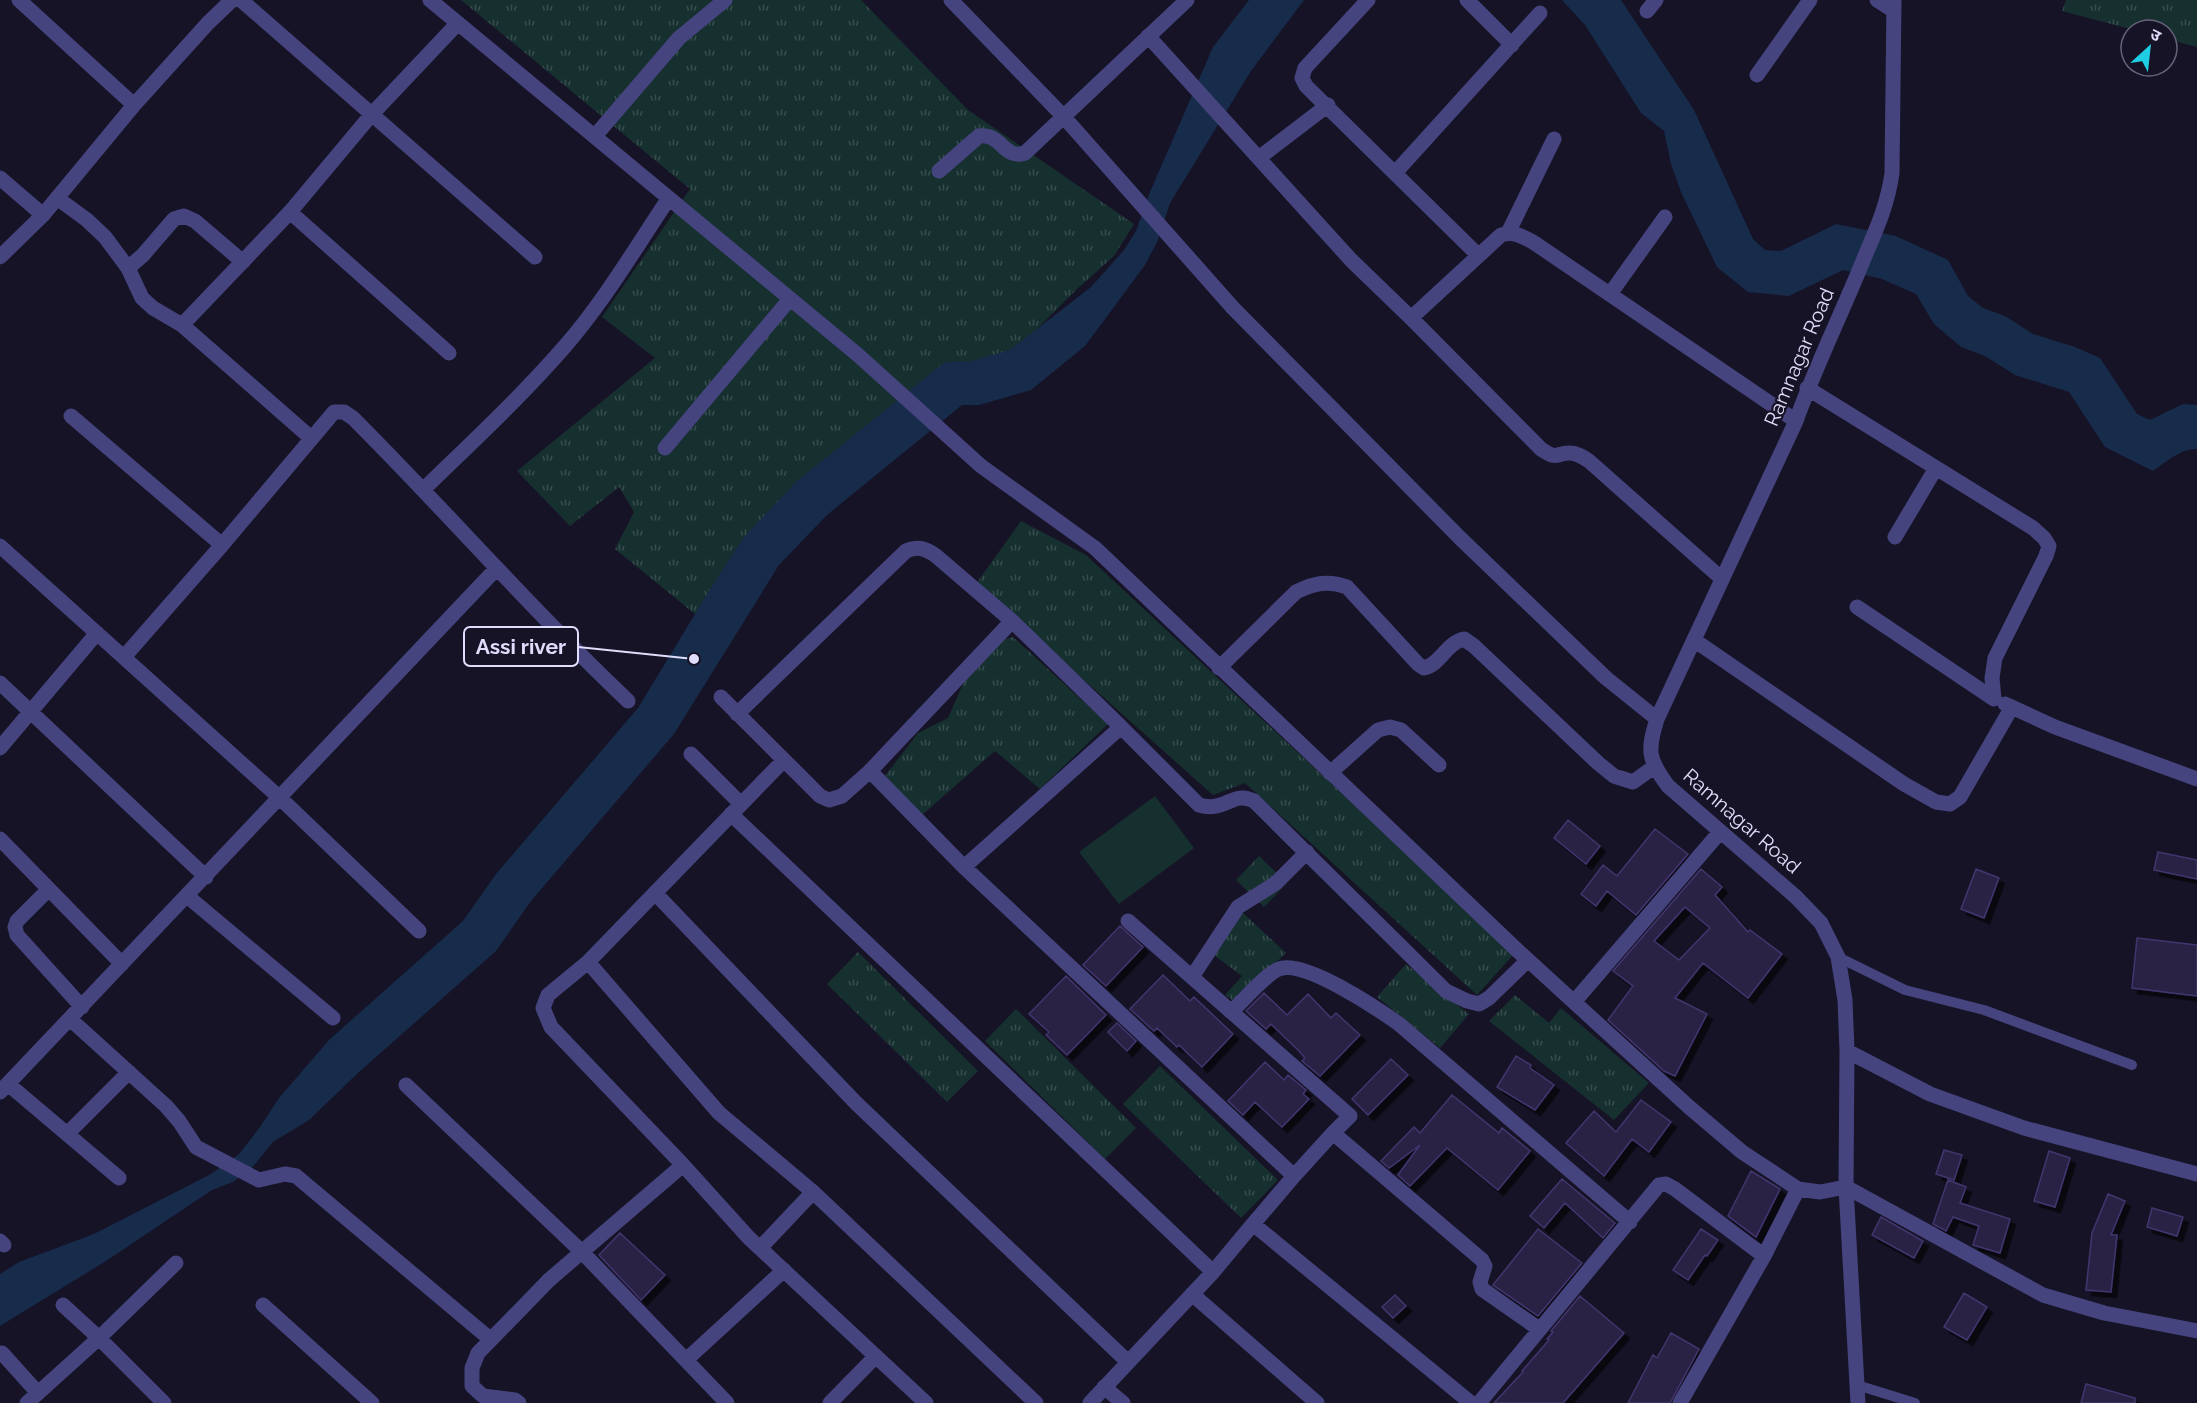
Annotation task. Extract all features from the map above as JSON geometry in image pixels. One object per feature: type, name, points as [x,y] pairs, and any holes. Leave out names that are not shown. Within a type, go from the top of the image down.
[{"type":"street","points":[[19,0],[134,105]]},
{"type":"street","points":[[430,0],[858,355],[981,466],[1095,548],[1528,960],[1716,1130],[1751,1158],[1798,1189],[1820,1192],[1846,1187],[2043,1295],[2104,1313],[2197,1331]]},
{"type":"street","points":[[595,136],[679,38],[725,0]]},
{"type":"street","points":[[951,0],[1063,116],[1233,308],[1460,538],[1606,678],[1657,718]]},
{"type":"street","points":[[939,171],[979,136],[987,135],[996,139],[1009,153],[1017,156],[1024,153],[1187,0]]},
{"type":"street","points":[[1368,0],[1305,68],[1302,78],[1306,86],[1328,105],[1478,255]]},
{"type":"street","points":[[1467,0],[1512,45]]},
{"type":"street","points":[[1757,75],[1810,0]]},
{"type":"street","points":[[1877,0],[1894,5]]},
{"type":"street","points":[[0,257],[43,215],[134,105],[208,23],[232,1],[372,114],[535,257]]},
{"type":"street","name":"Ramnagar Road","points":[[1858,1403],[1846,1187],[1847,1051],[1844,991],[1838,957],[1821,923],[1796,897],[1668,786],[1654,767],[1650,751],[1657,718],[1796,421],[1807,388],[1841,315],[1888,199],[1892,173],[1894,5]]},
{"type":"street","points":[[1395,173],[1540,13]]},
{"type":"street","points":[[182,325],[290,212],[372,114],[458,23]]},
{"type":"street","points":[[1148,36],[1351,260],[1412,318],[1541,449],[1551,456],[1568,452],[1578,454],[1589,461],[1721,578]]},
{"type":"street","points":[[1260,157],[1328,105]]},
{"type":"street","points":[[1508,233],[1554,139]]},
{"type":"street","points":[[0,178],[43,215]]},
{"type":"street","points":[[57,198],[99,232],[128,268],[142,297],[153,308],[182,325],[311,438]]},
{"type":"street","points":[[424,489],[507,408],[566,344],[597,304],[669,198]]},
{"type":"street","points":[[290,212],[448,353]]},
{"type":"street","points":[[128,268],[143,255],[174,219],[184,216],[195,221],[243,262]]},
{"type":"street","points":[[1610,294],[1665,217]]},
{"type":"street","points":[[1412,318],[1501,235],[1519,234],[1796,421]]},
{"type":"street","points":[[665,448],[790,299]]},
{"type":"street","points":[[1807,388],[2032,528],[2044,538],[2049,546],[1995,658],[1992,678],[1994,699]]},
{"type":"street","points":[[124,657],[334,412],[344,412],[353,417],[424,489],[569,645],[628,700]]},
{"type":"street","points":[[71,416],[222,545]]},
{"type":"street","points":[[1895,537],[1936,468]]},
{"type":"street","points":[[0,546],[280,798],[419,931]]},
{"type":"street","points":[[737,714],[906,551],[915,547],[924,549],[935,555],[1012,621],[1199,805],[1216,808],[1237,798],[1246,797],[1254,801],[1446,991],[1479,1004],[1489,998],[1528,960]]},
{"type":"street","points":[[119,1178],[68,1134],[4,1088],[497,568]]},
{"type":"street","points":[[1219,668],[1296,592],[1312,584],[1335,582],[1347,587],[1424,668],[1430,667],[1455,641],[1464,639],[1614,776],[1633,782],[1654,767]]},
{"type":"street","points":[[1857,607],[1994,699],[2055,727],[2197,778]]},
{"type":"street","points":[[721,697],[820,796],[830,800],[842,796],[870,771],[1012,621]]},
{"type":"street","points":[[0,748],[97,633]]},
{"type":"street","points":[[1694,640],[1904,784],[1936,802],[1950,804],[1960,797],[2012,708]]},
{"type":"street","points":[[0,683],[206,877]]},
{"type":"street","points":[[1330,773],[1378,730],[1390,726],[1401,730],[1439,765]]},
{"type":"street","points":[[964,867],[1121,727]]},
{"type":"street","points":[[691,754],[736,809],[1213,1272]]},
{"type":"street","points":[[784,760],[588,962],[548,995],[543,1008],[551,1027],[760,1248],[926,1403]]},
{"type":"street","points":[[870,771],[964,867],[1294,1176]]},
{"type":"street","points":[[1574,1002],[1720,832]]},
{"type":"street","points":[[0,839],[122,964]]},
{"type":"street","points":[[1192,977],[1238,907],[1276,883],[1307,852]]},
{"type":"street","points":[[49,889],[17,921],[15,927],[17,935],[82,1007]]},
{"type":"street","points":[[655,893],[856,1103],[1128,1362]]},
{"type":"street","points":[[187,896],[333,1018]]},
{"type":"street","points":[[1090,1403],[1213,1272],[1294,1176],[1350,1116],[1128,921]]},
{"type":"street","points":[[588,962],[719,1113],[813,1192],[1036,1403]]},
{"type":"street","points":[[1231,1012],[1277,969],[1287,966],[1310,972],[1370,1003],[1400,1024],[1630,1222]]},
{"type":"street","points":[[70,1019],[166,1106],[196,1147],[259,1180],[285,1174],[296,1176],[490,1339]]},
{"type":"street","points":[[1847,1051],[1930,1094],[2005,1121],[2055,1138],[2197,1174]]},
{"type":"street","points":[[68,1134],[129,1072]]},
{"type":"street","points":[[406,1084],[582,1252],[728,1403]]},
{"type":"street","points":[[1333,1133],[1482,1260],[1485,1266],[1480,1282],[1482,1289],[1539,1329]]},
{"type":"street","points":[[519,1403],[515,1400],[480,1400],[472,1386],[472,1368],[478,1353],[549,1280],[683,1165]]},
{"type":"street","points":[[1479,1403],[1659,1185],[1666,1184],[1675,1189],[1764,1256]]},
{"type":"street","points":[[1680,1403],[1764,1256],[1798,1189]]},
{"type":"street","points":[[760,1248],[813,1192]]},
{"type":"street","points":[[1253,1224],[1471,1403]]},
{"type":"street","points":[[2,1353],[33,1398],[176,1263]]},
{"type":"street","points":[[686,1360],[784,1270]]},
{"type":"street","points":[[1192,1294],[1317,1403]]},
{"type":"street","points":[[63,1305],[164,1403]]},
{"type":"street","points":[[263,1305],[372,1403]]},
{"type":"street","points":[[830,1403],[876,1356]]},
{"type":"street","points":[[1104,1388],[1123,1403]]},
{"type":"lane","points":[[1838,957],[1905,990],[1984,1010],[2132,1065]]},
{"type":"lane","points":[[1857,1385],[1915,1403]]},
{"type":"green space","points":[[461,0],[861,0],[968,110],[1134,224],[1114,256],[1077,289],[993,373],[941,386],[706,623],[615,549],[634,512],[619,487],[570,526],[517,471],[655,358],[602,317],[690,189]]},
{"type":"green space","points":[[2066,0],[2197,0],[2197,47],[2179,42],[2179,18],[2119,18],[2119,26],[2062,11]]},
{"type":"green space","points":[[1021,521],[1086,555],[1514,954],[1477,995],[1245,783],[1213,795],[976,584]]},
{"type":"green space","points":[[1013,637],[1108,724],[1040,789],[995,751],[922,815],[882,780],[918,733],[948,718],[980,645]]},
{"type":"green space","points":[[1155,796],[1194,848],[1119,904],[1079,852]]},
{"type":"green space","points":[[1259,856],[1287,883],[1264,907],[1236,880]]},
{"type":"green space","points":[[1242,912],[1286,953],[1235,1002],[1225,995],[1242,976],[1215,956]]},
{"type":"green space","points":[[858,952],[978,1071],[947,1102],[827,984]]},
{"type":"green space","points":[[1406,964],[1469,1014],[1440,1048],[1377,997]]},
{"type":"green space","points":[[1515,995],[1549,1023],[1561,1008],[1649,1083],[1614,1120],[1489,1021]]},
{"type":"green space","points":[[1016,1009],[1136,1128],[1105,1159],[985,1041]]},
{"type":"green space","points":[[1160,1066],[1278,1180],[1241,1218],[1123,1104]]},
{"type":"water","points":[[1249,0],[1304,0],[1251,71],[1170,203],[1158,240],[1145,265],[1085,346],[1031,390],[979,405],[962,405],[827,515],[779,565],[674,734],[531,901],[496,951],[359,1072],[309,1120],[273,1142],[251,1169],[233,1182],[212,1190],[106,1261],[0,1326],[0,1274],[19,1262],[94,1234],[211,1174],[239,1154],[279,1098],[329,1040],[463,921],[496,874],[638,708],[744,537],[796,482],[945,362],[972,361],[1010,350],[1091,287],[1124,250],[1136,231],[1150,192],[1213,47]]},
{"type":"water","points":[[1562,0],[1621,0],[1694,110],[1753,239],[1765,250],[1781,251],[1836,224],[1896,236],[1948,260],[1968,296],[1983,308],[2005,316],[2033,334],[2075,347],[2100,358],[2137,414],[2150,420],[2183,404],[2197,405],[2197,449],[2179,453],[2153,471],[2105,447],[2069,392],[2015,375],[1985,356],[1961,347],[1934,324],[1916,294],[1882,279],[1843,270],[1789,296],[1748,292],[1717,267],[1681,192],[1671,164],[1664,131],[1641,113],[1585,25]]},
{"type":"building","points":[[1568,820],[1600,846],[1586,864],[1554,838]]},
{"type":"building","points":[[1655,829],[1688,854],[1636,915],[1607,891],[1596,906],[1581,894],[1603,865],[1617,876]]},
{"type":"building","points":[[2158,852],[2197,860],[2197,879],[2154,870]]},
{"type":"building","points":[[1701,869],[1722,887],[1715,895],[1748,932],[1750,930],[1782,954],[1748,998],[1703,963],[1675,998],[1707,1014],[1675,1076],[1664,1071],[1608,1020],[1633,986],[1613,971]],"holes":[[[1685,907],[1710,928],[1679,960],[1654,941]]]},
{"type":"building","points":[[1976,869],[1999,878],[1984,918],[1961,909]]},
{"type":"building","points":[[1120,926],[1143,947],[1106,986],[1083,965]]},
{"type":"building","points":[[2137,938],[2197,945],[2197,996],[2132,988]]},
{"type":"building","points":[[1163,975],[1190,1001],[1194,997],[1233,1034],[1202,1067],[1179,1045],[1177,1047],[1157,1028],[1154,1031],[1130,1009]]},
{"type":"building","points":[[1066,976],[1106,1015],[1067,1055],[1046,1035],[1049,1032],[1029,1014]]},
{"type":"building","points":[[1264,993],[1287,1015],[1308,994],[1331,1018],[1336,1013],[1360,1035],[1320,1076],[1302,1061],[1305,1058],[1271,1024],[1266,1029],[1246,1011]]},
{"type":"building","points":[[1117,1023],[1136,1041],[1127,1051],[1108,1032]]},
{"type":"building","points":[[1516,1056],[1531,1065],[1530,1068],[1554,1085],[1535,1110],[1497,1087]]},
{"type":"building","points":[[1391,1059],[1408,1075],[1368,1115],[1352,1099]]},
{"type":"building","points":[[1265,1062],[1284,1080],[1288,1075],[1306,1090],[1303,1094],[1309,1099],[1282,1127],[1255,1102],[1243,1115],[1228,1101]]},
{"type":"building","points":[[1452,1095],[1499,1133],[1502,1128],[1530,1151],[1498,1190],[1447,1148],[1410,1186],[1398,1175],[1420,1145],[1389,1168],[1381,1161],[1414,1127],[1420,1133]]},
{"type":"building","points":[[1641,1100],[1671,1122],[1649,1152],[1632,1139],[1604,1176],[1566,1143],[1594,1111],[1616,1132]]},
{"type":"building","points":[[1944,1150],[1962,1155],[1954,1180],[1936,1174]]},
{"type":"building","points":[[2049,1151],[2070,1158],[2055,1207],[2034,1201]]},
{"type":"building","points":[[1751,1171],[1780,1189],[1756,1237],[1728,1216]]},
{"type":"building","points":[[1562,1179],[1615,1223],[1603,1238],[1565,1203],[1544,1228],[1530,1216]]},
{"type":"building","points":[[1948,1180],[1966,1187],[1960,1203],[2010,1219],[2000,1253],[1973,1245],[1979,1226],[1953,1217],[1946,1231],[1933,1224]]},
{"type":"building","points":[[2108,1194],[2125,1201],[2111,1235],[2117,1235],[2111,1292],[2086,1290],[2092,1233]]},
{"type":"building","points":[[2152,1208],[2183,1217],[2177,1236],[2147,1227]]},
{"type":"building","points":[[1881,1217],[1923,1241],[1914,1258],[1872,1235]]},
{"type":"building","points":[[1538,1229],[1582,1263],[1538,1316],[1493,1285]]},
{"type":"building","points":[[1701,1229],[1718,1240],[1688,1280],[1673,1270]]},
{"type":"building","points":[[620,1233],[665,1275],[641,1300],[599,1255]]},
{"type":"building","points":[[1964,1293],[1987,1307],[1967,1340],[1944,1327]]},
{"type":"building","points":[[1395,1295],[1406,1306],[1393,1318],[1382,1307]]},
{"type":"building","points":[[1580,1296],[1624,1333],[1563,1403],[1494,1403],[1549,1340],[1547,1339],[1553,1332],[1551,1331]]},
{"type":"building","points":[[1671,1333],[1699,1349],[1670,1403],[1628,1403],[1653,1355],[1657,1358]]},
{"type":"building","points":[[2086,1384],[2135,1398],[2135,1403],[2081,1403]]},
{"type":"place","name":"Assi river","points":[[694,659]]}]
